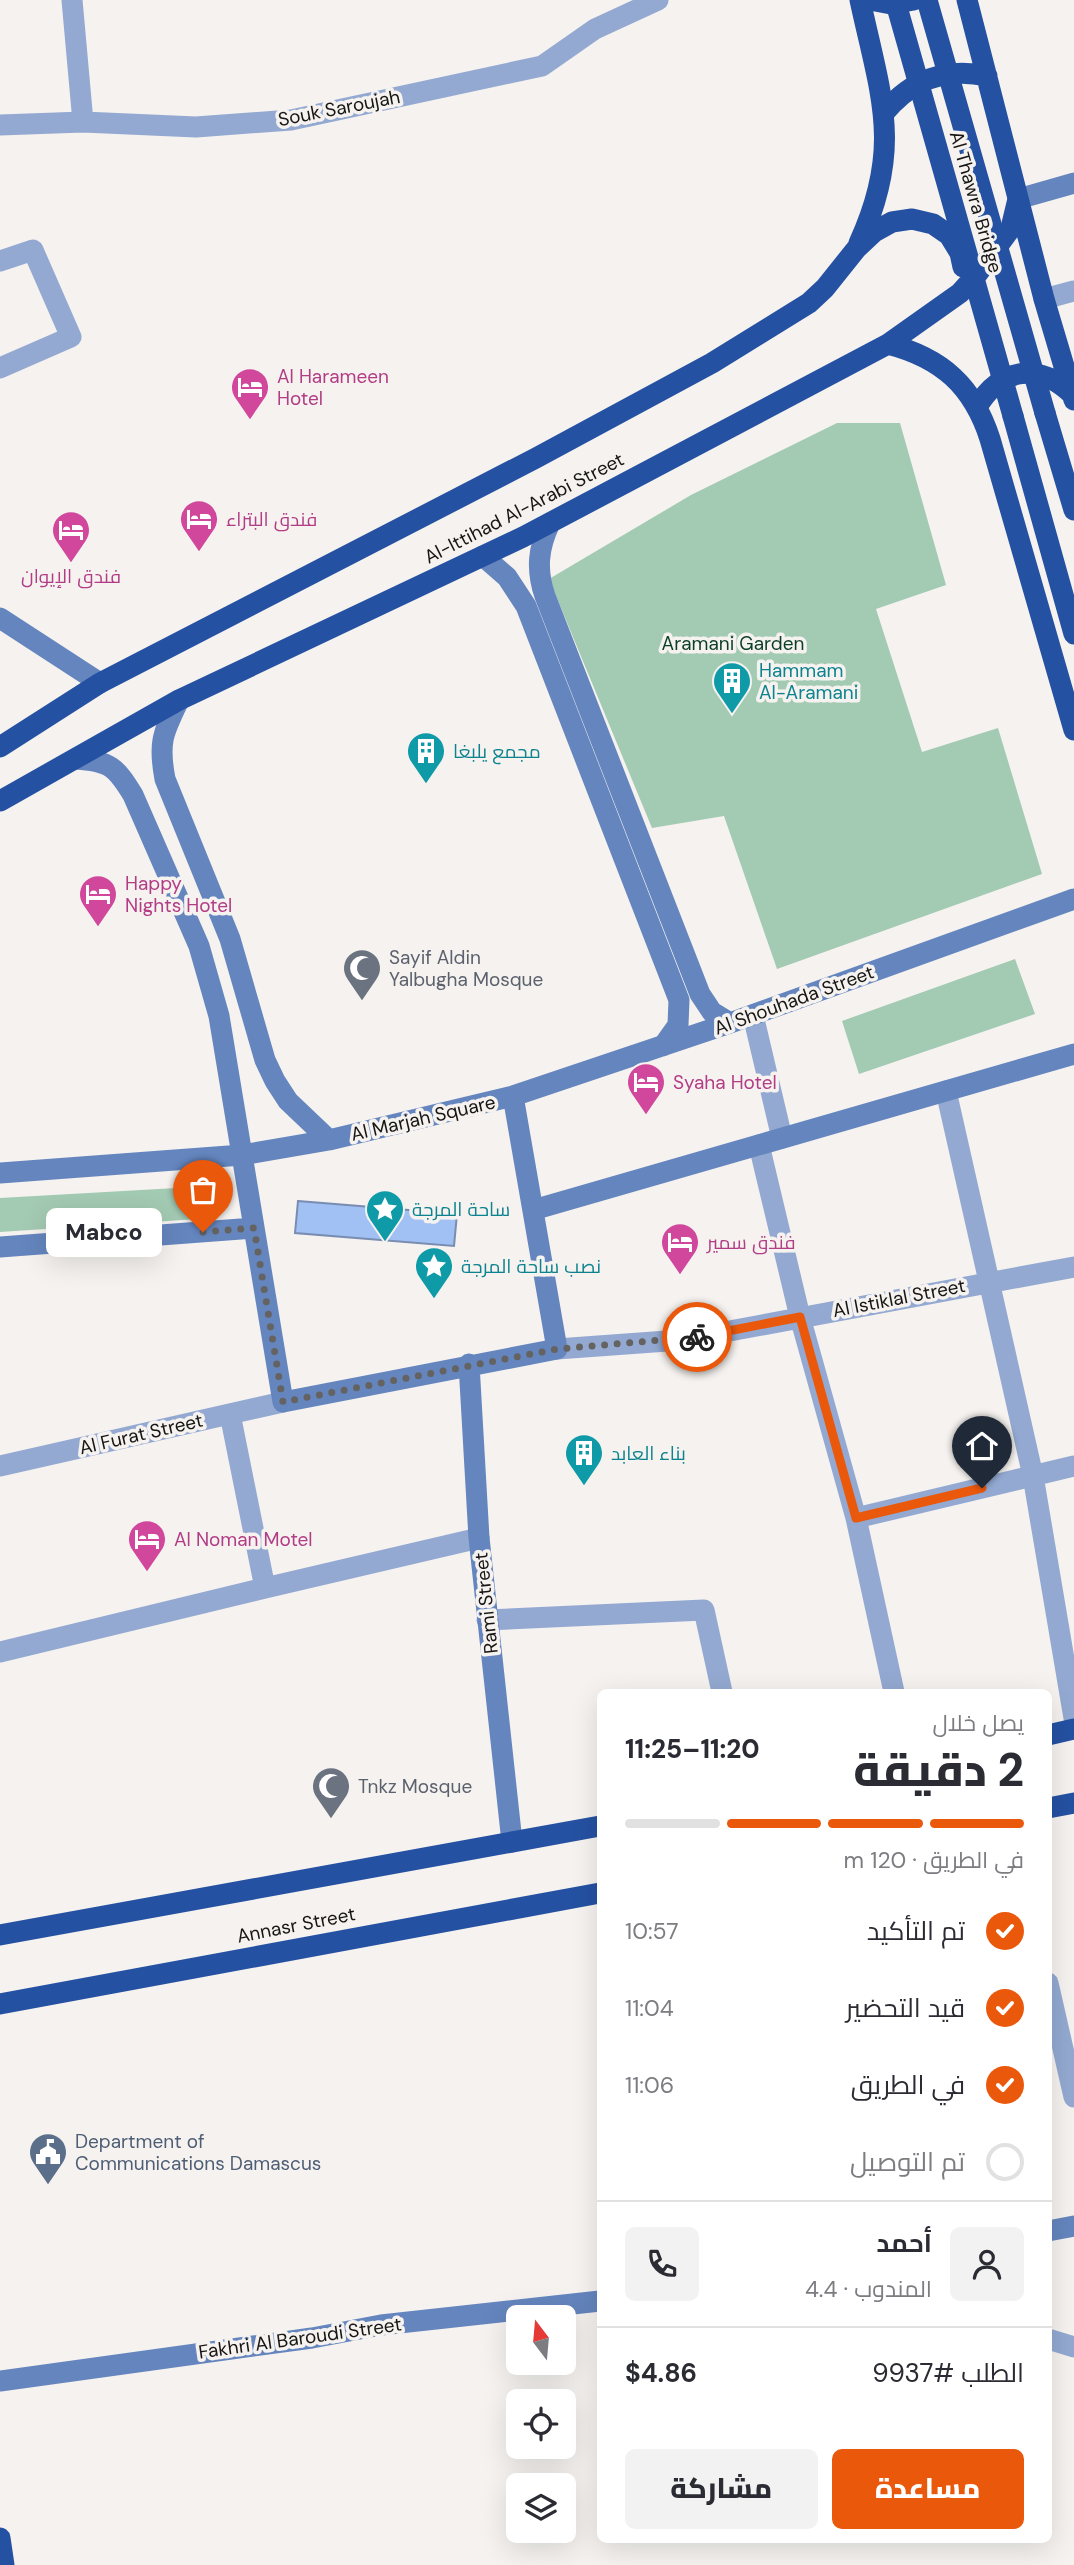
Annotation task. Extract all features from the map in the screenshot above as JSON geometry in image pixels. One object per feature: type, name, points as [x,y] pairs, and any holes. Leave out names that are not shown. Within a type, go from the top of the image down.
[{"type":"highway","points":[[857,248],[878,196],[884,169],[885,112],[860,0]]},
{"type":"highway","points":[[870,0],[891,4],[914,0]]},
{"type":"highway","name":"Al Thawra Bridge","points":[[895,0],[1074,634]]},
{"type":"highway","name":"Al Thawra Bridge","points":[[927,0],[1074,510]]},
{"type":"highway","points":[[967,0],[1044,299],[1073,397]]},
{"type":"highway","points":[[885,112],[905,91],[930,78],[958,73],[987,76]]},
{"type":"highway","name":"Al-Ittihad Al-Arabi Street","points":[[0,801],[179,699],[550,523],[888,344],[960,293],[996,251],[1011,228],[1018,199]]},
{"type":"highway","points":[[857,248],[874,232],[892,222],[912,219],[933,224],[949,235],[960,253],[964,273],[960,293]]},
{"type":"highway","name":"Al-Ittihad Al-Arabi Street","points":[[0,747],[100,683],[547,452],[712,363],[809,303],[825,288],[857,248]]},
{"type":"highway","points":[[888,344],[910,349],[930,359],[964,388],[977,407],[987,431],[1074,730]]},
{"type":"highway","points":[[977,407],[986,393],[998,382],[1013,375],[1030,373],[1046,376],[1060,383],[1073,397]]},
{"type":"highway","points":[[0,732],[52,712]]},
{"type":"highway","points":[[1052,1734],[1074,1729]]},
{"type":"highway","points":[[1052,1807],[1074,1803]]},
{"type":"highway","points":[[0,1935],[597,1827]]},
{"type":"highway","name":"Annasr Street","points":[[0,2004],[597,1894]]},
{"type":"highway","points":[[0,2538],[4,2565]]},
{"type":"main road","points":[[1018,199],[1074,183]]},
{"type":"main road","points":[[550,523],[540,551],[540,582],[679,1000],[678,1025],[663,1046]]},
{"type":"main road","points":[[483,556],[507,577],[526,606],[701,994],[712,1012],[730,1023]]},
{"type":"main road","points":[[0,618],[100,683]]},
{"type":"main road","points":[[179,699],[164,732],[160,753],[165,779],[230,939],[265,1060],[288,1101],[329,1140]]},
{"type":"main road","points":[[76,760],[107,764],[120,774],[133,795],[199,946],[219,1016],[283,1402],[468,1364],[557,1349]]},
{"type":"main road","name":"Al Shouhada Street","points":[[513,1096],[753,1015],[1074,899]]},
{"type":"main road","points":[[533,1210],[1074,1054]]},
{"type":"main road","name":"Al Marjah Square","points":[[0,1173],[242,1155],[329,1140],[513,1096],[557,1349]]},
{"type":"main road","points":[[0,1247],[254,1228]]},
{"type":"main road","name":"Rami Street","points":[[468,1364],[479,1538],[512,1842]]},
{"type":"main road","points":[[1052,2230],[1074,2226]]},
{"type":"main road","name":"Fakhri Al Baroudi Street","points":[[0,2381],[313,2338],[381,2325],[597,2301]]},
{"type":"street","points":[[72,0],[83,122]]},
{"type":"street","name":"Souk Saroujah","points":[[0,125],[83,122],[196,127],[291,120],[542,66],[595,29],[659,0]]},
{"type":"street","points":[[0,261],[33,250],[71,338],[0,368]]},
{"type":"street","points":[[1044,299],[1074,291]]},
{"type":"street","points":[[753,1015],[782,1138]]},
{"type":"street","points":[[946,1091],[1033,1476],[1074,1718]]},
{"type":"street","points":[[759,1145],[800,1317],[856,1518],[893,1689]]},
{"type":"street","name":"Al Istiklal Street","points":[[557,1349],[681,1340],[1074,1267]]},
{"type":"street","name":"Al Furat Street","points":[[0,1466],[283,1402]]},
{"type":"street","points":[[230,1414],[265,1588]]},
{"type":"street","points":[[856,1518],[1074,1466]]},
{"type":"street","points":[[0,1652],[479,1538]]},
{"type":"street","points":[[488,1620],[704,1610],[721,1689]]},
{"type":"street","points":[[1052,2001],[1074,2097]]},
{"type":"street","points":[[1052,2340],[1074,2347]]},
{"type":"green space","name":"Aramani Garden","points":[[837,423],[900,423],[946,585],[876,609],[922,752],[998,728],[1042,874],[777,969],[724,816],[652,828],[549,579],[691,495]]},
{"type":"green space","points":[[1015,959],[1035,1014],[859,1074],[842,1021]]},
{"type":"green space","points":[[194,1187],[198,1219],[0,1232],[0,1198]]},
{"type":"water","points":[[298,1201],[457,1214],[454,1246],[295,1233]]},
{"type":"way so far","points":[[203,1232],[254,1228],[283,1402],[468,1364],[557,1349],[697,1337]]},
{"type":"place","name":"Al Harameen Hotel","points":[[250,421]]},
{"type":"place","name":"فندق البتراء","points":[[199,553]]},
{"type":"place","name":"فندق الإيوان","points":[[71,564]]},
{"type":"place","name":"Hammam Al-Aramani","points":[[732,715]]},
{"type":"place","name":"مجمع يلبغا","points":[[426,785]]},
{"type":"place","name":"Happy Nights Hotel","points":[[98,928]]},
{"type":"place","name":"Sayif Aldin Yalbugha Mosque","points":[[362,1002]]},
{"type":"place","name":"Syaha Hotel","points":[[646,1116]]},
{"type":"place","name":"Mabco","points":[[203,1232]]},
{"type":"place","name":"ساحة المرجة","points":[[385,1243]]},
{"type":"place","name":"فندق سمير","points":[[680,1276]]},
{"type":"place","name":"نصب ساحة المرجة","points":[[434,1300]]},
{"type":"place","name":"بناء العابد","points":[[584,1487]]},
{"type":"place","name":"Al Noman Motel","points":[[147,1573]]},
{"type":"place","name":"Tnkz Mosque","points":[[331,1820]]},
{"type":"place","name":"Department of Communications Damascus","points":[[48,2186]]},
{"type":"route","points":[[697,1337],[800,1317],[856,1518],[982,1488]]}]
